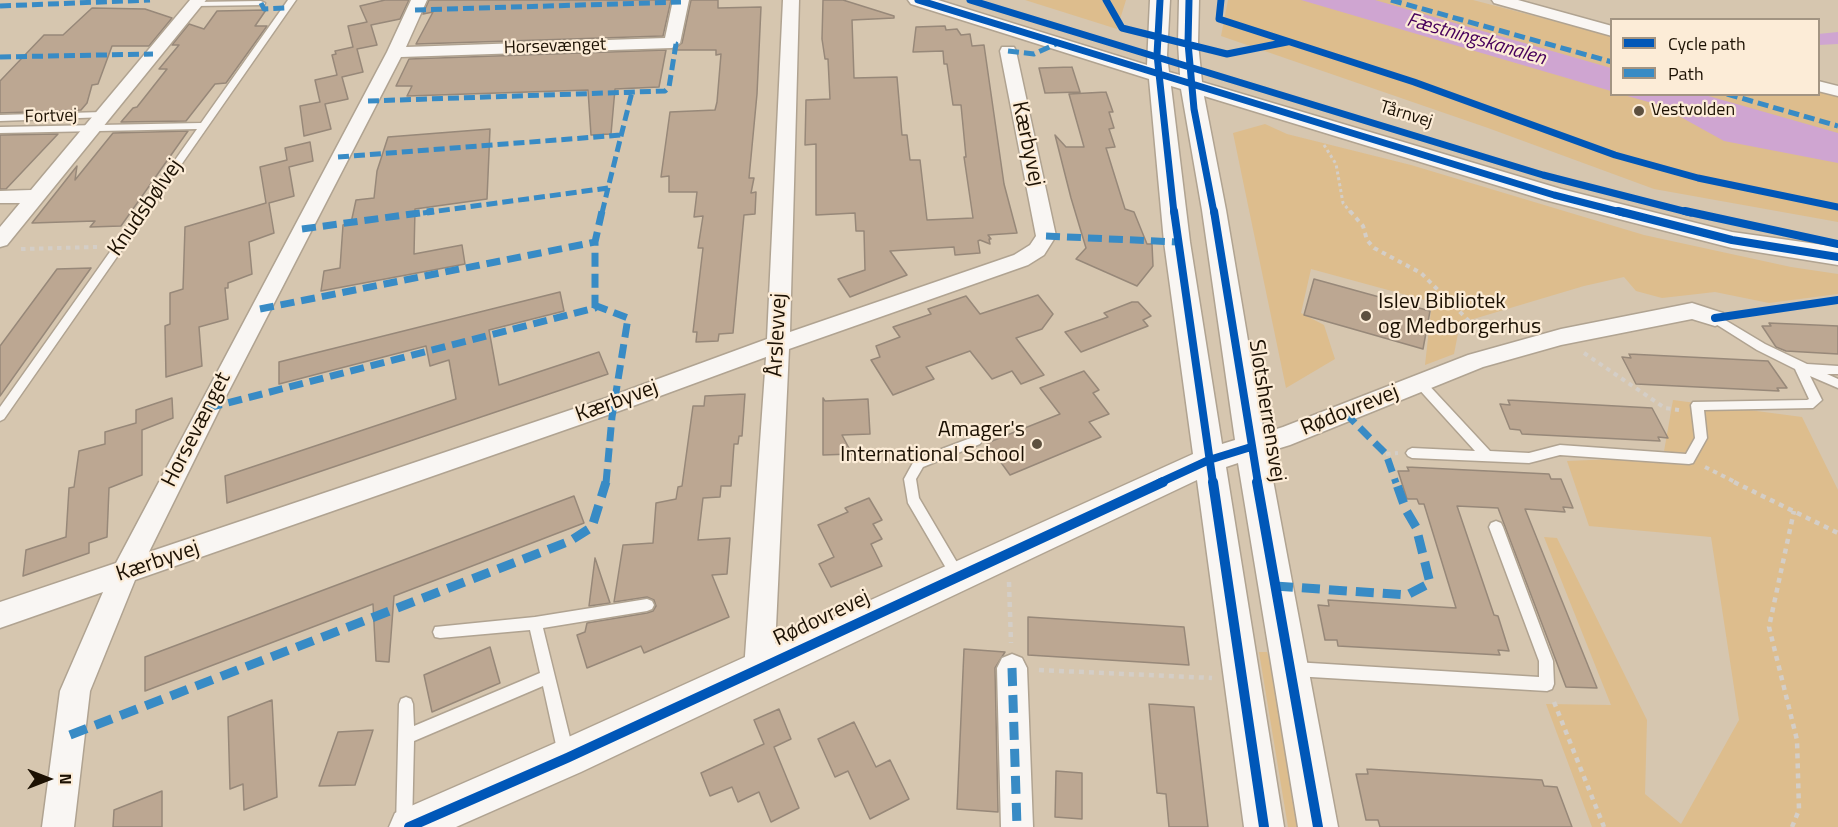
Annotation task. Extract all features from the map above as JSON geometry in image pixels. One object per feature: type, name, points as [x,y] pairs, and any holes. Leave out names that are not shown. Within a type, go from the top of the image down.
[{"type":"street","name":"Horsevænget","points":[[58,827],[75,691],[124,574],[207,408],[419,0]]},
{"type":"street","name":"Horsevænget","points":[[394,52],[672,43],[681,0]]},
{"type":"street","name":"Årslevvej","points":[[759,670],[778,344],[791,0]]},
{"type":"street","name":"Tårnvej","points":[[918,0],[1158,65]]},
{"type":"street","name":"Tårnvej","points":[[970,0],[1192,76],[1598,190],[1719,220],[1838,244]]},
{"type":"street","points":[[1160,0],[1158,65],[1177,242],[1264,827]]},
{"type":"street","name":"Slotsherrensvej","points":[[1189,0],[1188,43],[1194,109],[1216,221],[1251,447],[1318,827]]},
{"type":"street","points":[[1500,0],[1610,31]]},
{"type":"street","points":[[6,245],[36,196],[196,2]]},
{"type":"street","name":"Kærbyvej","points":[[0,615],[614,404],[778,344],[1021,260],[1037,250],[1046,236],[1008,51]]},
{"type":"street","name":"Tårnvej","points":[[1192,76],[1326,127],[1554,195],[1732,240],[1838,256]]},
{"type":"street","points":[[1820,86],[1838,91]]},
{"type":"street","points":[[0,197],[36,196]]},
{"type":"street","name":"Rødovrevej","points":[[409,827],[759,670],[1209,460],[1290,435],[1476,361],[1561,337],[1692,311],[1715,318]]},
{"type":"street","points":[[1012,668],[1017,827]]},
{"type":"lane","name":"Knudsbølvej","points":[[0,416],[292,0]]},
{"type":"lane","points":[[196,2],[261,3]]},
{"type":"lane","name":"Fortvej","points":[[0,118],[98,121]]},
{"type":"lane","points":[[0,130],[98,121],[204,126]]},
{"type":"lane","points":[[1715,318],[1761,347],[1838,384]]},
{"type":"lane","points":[[1801,368],[1838,370]]},
{"type":"lane","points":[[1412,453],[1529,458],[1560,450],[1689,459],[1701,438],[1697,405],[1809,405],[1816,400],[1801,368]]},
{"type":"lane","points":[[1420,383],[1487,456]]},
{"type":"lane","points":[[959,577],[913,499],[910,479],[919,463],[976,441]]},
{"type":"lane","points":[[1290,669],[1547,684],[1546,661],[1496,527]]},
{"type":"lane","points":[[440,632],[535,623],[647,604]]},
{"type":"lane","points":[[535,623],[567,758]]},
{"type":"lane","points":[[406,737],[548,676]]},
{"type":"lane","points":[[404,827],[406,704]]},
{"type":"path","points":[[1326,127],[1323,144],[1336,164],[1343,203],[1363,226],[1367,240],[1374,248],[1421,273],[1501,354]]},
{"type":"path","points":[[6,245],[119,246]]},
{"type":"path","points":[[1561,337],[1665,408],[1698,413]]},
{"type":"path","points":[[1689,459],[1838,533]]},
{"type":"path","points":[[1792,827],[1798,810],[1797,740],[1769,627],[1794,511]]},
{"type":"path","points":[[1008,554],[1012,668],[1242,680]]},
{"type":"path","points":[[1547,684],[1604,827]]},
{"type":"shaded area","points":[[1025,0],[1126,0],[1117,29]]},
{"type":"shaded area","name":"Vestvolden","points":[[1228,0],[1473,0],[1610,36],[1610,96],[1820,96],[1820,89],[1838,94],[1838,222],[1654,189],[1488,128],[1221,36]]},
{"type":"shaded area","points":[[1265,124],[1287,134],[1411,165],[1644,235],[1791,267],[1838,274],[1838,294],[1769,303],[1715,292],[1662,298],[1636,291],[1624,277],[1584,286],[1460,323],[1454,354],[1425,365],[1432,302],[1311,269],[1301,313],[1324,325],[1335,359],[1286,388],[1233,133]]},
{"type":"shaded area","points":[[1673,400],[1802,417],[1838,490],[1838,827],[1592,827],[1546,704],[1611,705],[1544,537],[1557,538],[1647,720],[1645,794],[1681,824],[1739,720],[1711,537],[1589,526],[1567,461],[1663,457]]},
{"type":"shaded area","points":[[1259,652],[1267,652],[1282,697],[1307,827],[1288,827]]},
{"type":"water","name":"Fæstningskanalen","points":[[1301,0],[1375,0],[1610,68],[1610,91]]},
{"type":"water","points":[[1628,96],[1708,96],[1838,133],[1838,163],[1724,141],[1659,105]]},
{"type":"building","points":[[385,0],[409,0],[400,19],[371,25],[377,45],[357,49],[363,72],[342,77],[348,99],[325,104],[331,129],[304,136],[300,106],[320,102],[315,80],[337,75],[332,55],[336,54],[335,51],[353,47],[348,26],[367,22],[360,6]]},
{"type":"building","points":[[429,0],[671,0],[663,36],[416,44],[433,12],[423,14]]},
{"type":"building","points":[[691,0],[718,0],[718,8],[761,7],[757,94],[749,178],[754,178],[751,193],[756,192],[755,214],[744,215],[733,333],[719,334],[718,341],[696,342],[697,332],[693,332],[703,248],[698,248],[703,216],[694,217],[697,192],[669,192],[669,176],[661,177],[670,112],[715,110],[717,102],[721,54],[716,55],[716,50],[673,50],[682,43]]},
{"type":"building","points":[[823,0],[843,0],[894,16],[894,18],[852,20],[854,78],[897,77],[902,135],[907,135],[910,160],[920,160],[927,220],[973,218],[964,157],[966,157],[961,105],[953,105],[943,51],[913,52],[916,27],[945,26],[946,30],[957,29],[961,35],[970,34],[972,46],[984,45],[1004,184],[1017,233],[988,235],[991,239],[989,239],[990,244],[978,241],[980,253],[955,255],[954,247],[890,251],[907,275],[850,297],[838,279],[865,270],[864,231],[856,231],[855,213],[816,215],[816,144],[805,145],[806,100],[830,99],[828,59],[825,59],[822,39]]},
{"type":"building","points":[[92,8],[145,9],[172,18],[149,46],[112,46],[98,84],[92,85],[87,103],[81,110],[0,113],[0,81],[44,35],[63,35]]},
{"type":"building","points":[[266,10],[255,26],[267,26],[226,83],[215,84],[186,121],[121,122],[133,108],[137,107],[167,69],[159,69],[179,45],[172,45],[189,24],[204,29],[217,11]]},
{"type":"building","points":[[666,50],[659,87],[615,89],[611,134],[591,135],[588,90],[407,96],[412,86],[396,86],[409,59]]},
{"type":"building","points":[[1072,67],[1080,92],[1045,93],[1039,68]]},
{"type":"building","points":[[1106,92],[1113,112],[1109,112],[1114,128],[1109,129],[1115,147],[1106,148],[1125,209],[1134,212],[1147,244],[1152,244],[1153,266],[1137,286],[1076,259],[1086,248],[1055,135],[1066,147],[1084,147],[1069,94]]},
{"type":"building","points":[[490,129],[487,199],[415,209],[414,254],[462,245],[465,264],[321,291],[324,271],[340,268],[343,225],[351,223],[356,200],[374,198],[377,171],[388,137]]},
{"type":"building","points":[[188,131],[121,226],[90,227],[95,221],[32,223],[77,166],[75,180],[113,133]]},
{"type":"building","points":[[58,134],[6,189],[0,189],[0,135]]},
{"type":"building","points":[[310,142],[313,161],[289,167],[294,196],[269,203],[274,233],[249,242],[252,274],[228,283],[228,288],[225,288],[228,319],[199,327],[202,366],[166,377],[165,326],[170,324],[170,293],[183,289],[185,227],[266,203],[260,167],[287,160],[285,148]]},
{"type":"building","points":[[91,268],[0,396],[0,346],[57,269]]},
{"type":"building","points":[[1314,279],[1430,311],[1423,349],[1304,315]]},
{"type":"building","points":[[560,292],[564,311],[489,330],[499,385],[599,352],[608,374],[227,503],[225,476],[456,399],[449,360],[430,366],[426,346],[279,384],[279,362]]},
{"type":"building","points":[[1038,295],[1053,314],[1042,329],[1016,338],[1044,375],[1021,384],[1012,371],[992,379],[970,351],[926,367],[934,379],[893,395],[871,360],[880,357],[876,346],[900,337],[893,327],[931,314],[928,309],[966,296],[980,314]]},
{"type":"building","points":[[1132,302],[1138,302],[1151,316],[1143,320],[1148,326],[1081,352],[1065,332],[1108,317],[1104,313]]},
{"type":"building","points":[[1769,323],[1838,326],[1838,354],[1786,351],[1776,347],[1762,326],[1771,326]]},
{"type":"building","points":[[1629,354],[1768,361],[1787,388],[1777,388],[1779,391],[1636,384],[1622,357],[1631,358]]},
{"type":"building","points":[[1084,371],[1099,390],[1093,393],[1109,414],[1089,422],[1101,437],[1010,475],[987,443],[1060,414],[1040,388]]},
{"type":"building","points":[[745,394],[742,436],[739,436],[738,444],[734,444],[731,486],[721,486],[720,497],[703,498],[698,540],[730,538],[727,574],[712,575],[729,617],[644,653],[641,646],[587,668],[577,635],[585,632],[587,623],[647,613],[653,611],[656,606],[654,600],[647,597],[614,602],[623,545],[653,543],[656,503],[676,499],[678,487],[682,486],[693,406],[704,406],[705,396]]},
{"type":"building","points":[[172,398],[173,418],[142,430],[142,475],[109,488],[107,537],[89,543],[89,553],[23,576],[26,550],[66,537],[69,488],[74,487],[79,451],[105,444],[105,432],[136,423],[136,410]]},
{"type":"building","points":[[823,398],[825,401],[868,399],[870,434],[842,435],[852,454],[823,455]]},
{"type":"building","points":[[1508,400],[1652,408],[1668,438],[1658,437],[1660,441],[1522,434],[1520,430],[1510,429],[1500,404],[1510,405]]},
{"type":"building","points":[[1407,467],[1549,474],[1551,479],[1561,479],[1573,508],[1563,507],[1565,512],[1525,509],[1597,688],[1566,687],[1498,508],[1457,506],[1494,615],[1498,616],[1509,651],[1498,650],[1500,655],[1338,646],[1337,640],[1325,640],[1318,605],[1329,606],[1328,600],[1456,608],[1424,504],[1419,504],[1417,499],[1407,499],[1398,471],[1409,471]]},
{"type":"building","points":[[574,496],[584,523],[394,596],[389,662],[376,661],[373,604],[145,691],[145,657]]},
{"type":"building","points":[[869,498],[882,520],[873,524],[882,539],[871,544],[882,566],[831,587],[819,564],[834,557],[818,525],[848,512],[845,508]]},
{"type":"building","points":[[595,558],[610,603],[589,606]]},
{"type":"building","points":[[1028,617],[1184,627],[1189,665],[1028,655]]},
{"type":"building","points":[[490,647],[500,683],[432,712],[424,675]]},
{"type":"building","points":[[964,649],[1005,652],[995,668],[998,812],[957,809]]},
{"type":"building","points":[[272,700],[277,797],[244,810],[243,784],[230,789],[228,717]]},
{"type":"building","points":[[1149,704],[1194,707],[1208,827],[1169,827],[1166,794],[1157,793]]},
{"type":"building","points":[[779,709],[791,739],[774,747],[799,808],[771,822],[759,792],[738,802],[732,787],[710,796],[701,773],[764,744],[754,720]]},
{"type":"building","points":[[854,722],[876,767],[890,760],[909,799],[870,819],[848,771],[835,777],[818,739]]},
{"type":"building","points":[[373,730],[355,785],[319,786],[338,732]]},
{"type":"building","points":[[1367,769],[1542,780],[1544,786],[1557,787],[1572,827],[1380,827],[1378,820],[1366,820],[1356,774],[1368,774]]},
{"type":"building","points":[[1056,771],[1082,773],[1082,819],[1055,817]]},
{"type":"building","points":[[162,791],[162,827],[113,827],[114,810]]},
{"type":"waterway","points":[[1820,40],[1838,38]]},
{"type":"marked path","points":[[0,6],[150,0]]},
{"type":"marked path","points":[[1391,0],[1610,61]]},
{"type":"marked path","points":[[415,10],[681,2]]},
{"type":"marked path","points":[[261,3],[264,9],[286,8]]},
{"type":"marked path","points":[[368,101],[665,91],[669,87],[676,44],[672,43]]},
{"type":"marked path","points":[[1008,51],[1034,54],[1056,44]]},
{"type":"marked path","points":[[0,57],[153,54]]},
{"type":"marked path","points":[[302,229],[608,188],[632,92]]},
{"type":"marked path","points":[[1734,96],[1838,126]]},
{"type":"marked path","points":[[338,157],[621,135]]},
{"type":"marked path","points":[[208,408],[595,308],[595,242],[608,188]]},
{"type":"marked path","points":[[1046,236],[1177,242]]},
{"type":"marked path","points":[[260,309],[595,242]]},
{"type":"marked path","points":[[70,735],[570,541],[592,527],[605,489],[612,417],[628,318],[594,305]]},
{"type":"marked path","points":[[1275,586],[1407,595],[1430,583],[1416,527],[1406,510],[1386,454],[1345,413]]},
{"type":"marked path","points":[[1012,668],[1017,827]]},
{"type":"cycle path","points":[[918,0],[1554,195],[1732,240],[1838,257]]},
{"type":"cycle path","points":[[970,0],[1543,175],[1719,220],[1838,244]]},
{"type":"cycle path","points":[[1106,0],[1122,28],[1227,54],[1287,42]]},
{"type":"cycle path","points":[[1160,0],[1157,55],[1177,242],[1264,827]]},
{"type":"cycle path","points":[[1189,0],[1188,43],[1194,109],[1214,210],[1243,400],[1318,827]]},
{"type":"cycle path","points":[[1221,0],[1219,19],[1414,82],[1615,155],[1698,178],[1838,207]]},
{"type":"cycle path","points":[[1715,318],[1838,300]]},
{"type":"cycle path","points":[[409,827],[567,758],[1209,460],[1251,447]]},
{"type":"place","name":"Vestvolden","points":[[1639,111]]},
{"type":"place","name":"Islev Bibliotek og Medborgerhus","points":[[1366,316]]},
{"type":"place","name":"Amager's International School","points":[[1037,444]]}]
